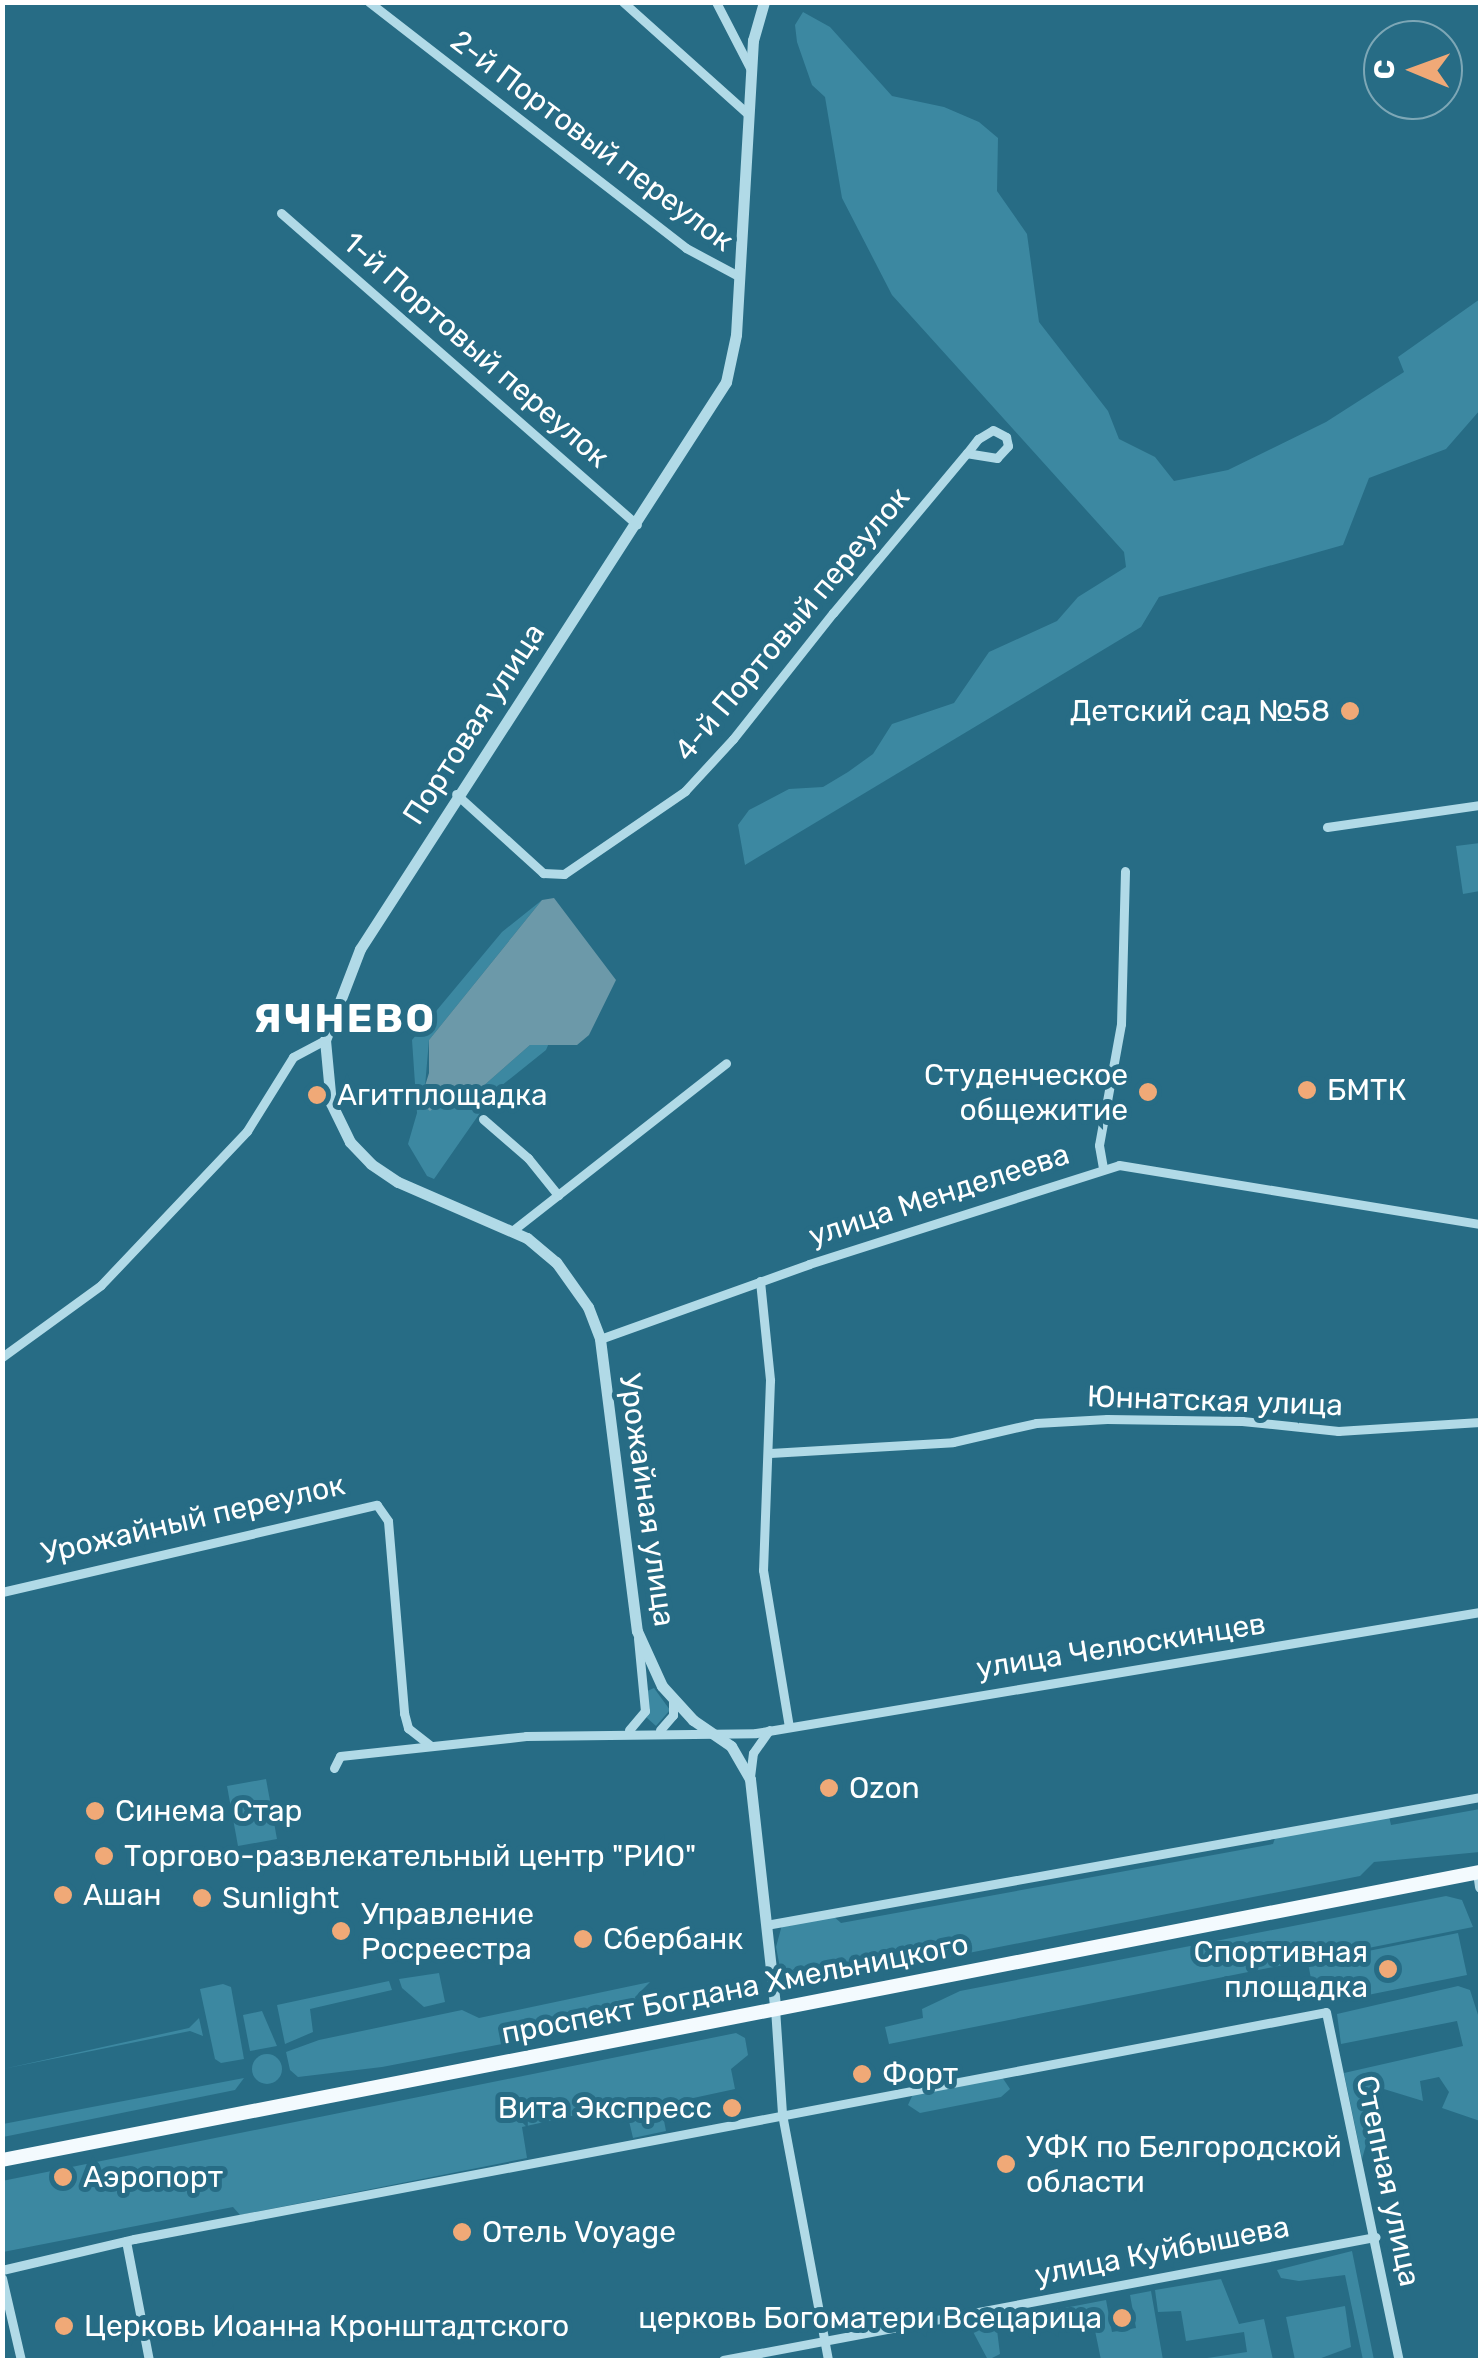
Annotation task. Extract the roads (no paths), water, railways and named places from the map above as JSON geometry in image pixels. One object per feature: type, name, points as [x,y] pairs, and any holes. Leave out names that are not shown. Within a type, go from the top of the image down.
[{"type":"main road","name":"проспект Богдана Хмельницкого","points":[[2,2160],[775,2008],[1480,1876]]},
{"type":"street","name":"2-й Портовый переулок","points":[[369,2],[686,248],[740,277]]},
{"type":"street","points":[[623,2],[748,114]]},
{"type":"street","points":[[716,2],[751,70]]},
{"type":"street","name":"Портовая улица","points":[[325,1040],[360,949],[456,794],[637,525],[726,382],[740,277],[751,70],[764,2]]},
{"type":"street","name":"1-й Портовый переулок","points":[[281,212],[637,525]]},
{"type":"street","name":"4-й Портовый переулок","points":[[456,794],[543,873],[564,874],[685,791],[967,453]]},
{"type":"street","points":[[1327,828],[1480,805]]},
{"type":"street","points":[[1103,1168],[1100,1145],[1122,1024],[1124,871]]},
{"type":"street","points":[[2,1357],[101,1285],[247,1131],[293,1057],[325,1040]]},
{"type":"street","name":"Урожайная улица","points":[[325,1040],[331,1103],[350,1142],[371,1164],[512,1231],[568,1276],[600,1339],[637,1630],[674,1701],[738,1754],[750,1779],[775,2008]]},
{"type":"street","points":[[512,1231],[726,1062]]},
{"type":"street","points":[[483,1119],[528,1158],[558,1195]]},
{"type":"street","name":"улица Менделеева","points":[[600,1339],[760,1282],[1119,1165],[1480,1224]]},
{"type":"street","points":[[760,1282],[770,1453],[764,1570],[789,1727]]},
{"type":"street","name":"Юннатская улица","points":[[770,1453],[952,1442],[1036,1423],[1107,1418],[1242,1420],[1338,1431],[1480,1422]]},
{"type":"street","name":"Урожайный переулок","points":[[2,1592],[377,1505],[388,1521],[404,1713],[408,1728],[432,1746]]},
{"type":"street","name":"улица Челюскинцев","points":[[626,1731],[756,1733],[1480,1612]]},
{"type":"street","points":[[334,1768],[340,1756],[626,1731],[645,1711],[637,1630]]},
{"type":"street","points":[[660,1730],[673,1715],[674,1701]]},
{"type":"street","points":[[750,1779],[753,1752],[769,1730]]},
{"type":"street","points":[[738,1754],[742,1742],[756,1733]]},
{"type":"street","points":[[766,1924],[1480,1797]]},
{"type":"street","points":[[775,2008],[782,2114],[828,2360]]},
{"type":"street","name":"Степная улица","points":[[782,2114],[1326,2012],[1399,2360]]},
{"type":"street","points":[[2,2270],[126,2242],[782,2114]]},
{"type":"street","name":"улица Куйбышева","points":[[723,2360],[1375,2237]]},
{"type":"street","points":[[126,2242],[149,2360]]},
{"type":"street","points":[[2,2278],[21,2360]]},
{"type":"place","name":"Детский сад №58","points":[[1350,711]]},
{"type":"place","name":"БМТК","points":[[1307,1090]]},
{"type":"place","name":"Студенческое общежитие","points":[[1148,1092]]},
{"type":"place","name":"Агитплощадка","points":[[317,1095]]},
{"type":"place","name":"Ozon","points":[[829,1788]]},
{"type":"place","name":"Синема Стар","points":[[95,1811]]},
{"type":"place","name":"Торгово-развлекательный центр \"РИО\"","points":[[104,1856]]},
{"type":"place","name":"Ашан","points":[[63,1895]]},
{"type":"place","name":"Sunlight","points":[[202,1898]]},
{"type":"place","name":"Управление Росреестра","points":[[341,1931]]},
{"type":"place","name":"Сбербанк","points":[[583,1939]]},
{"type":"place","name":"Спортивная площадка","points":[[1388,1969]]},
{"type":"place","name":"Форт","points":[[862,2074]]},
{"type":"place","name":"Вита Экспресс","points":[[732,2108]]},
{"type":"place","name":"УФК по Белгородской области","points":[[1006,2164]]},
{"type":"place","name":"Аэропорт","points":[[63,2177]]},
{"type":"place","name":"Отель Voyage","points":[[462,2232]]},
{"type":"place","name":"церковь Богоматери Всецарица","points":[[1122,2318]]},
{"type":"place","name":"Церковь Иоанна Кронштадтского","points":[[64,2326]]},
{"type":"district","name":"ЯЧНЕВО","points":[[345,1019]]}]
